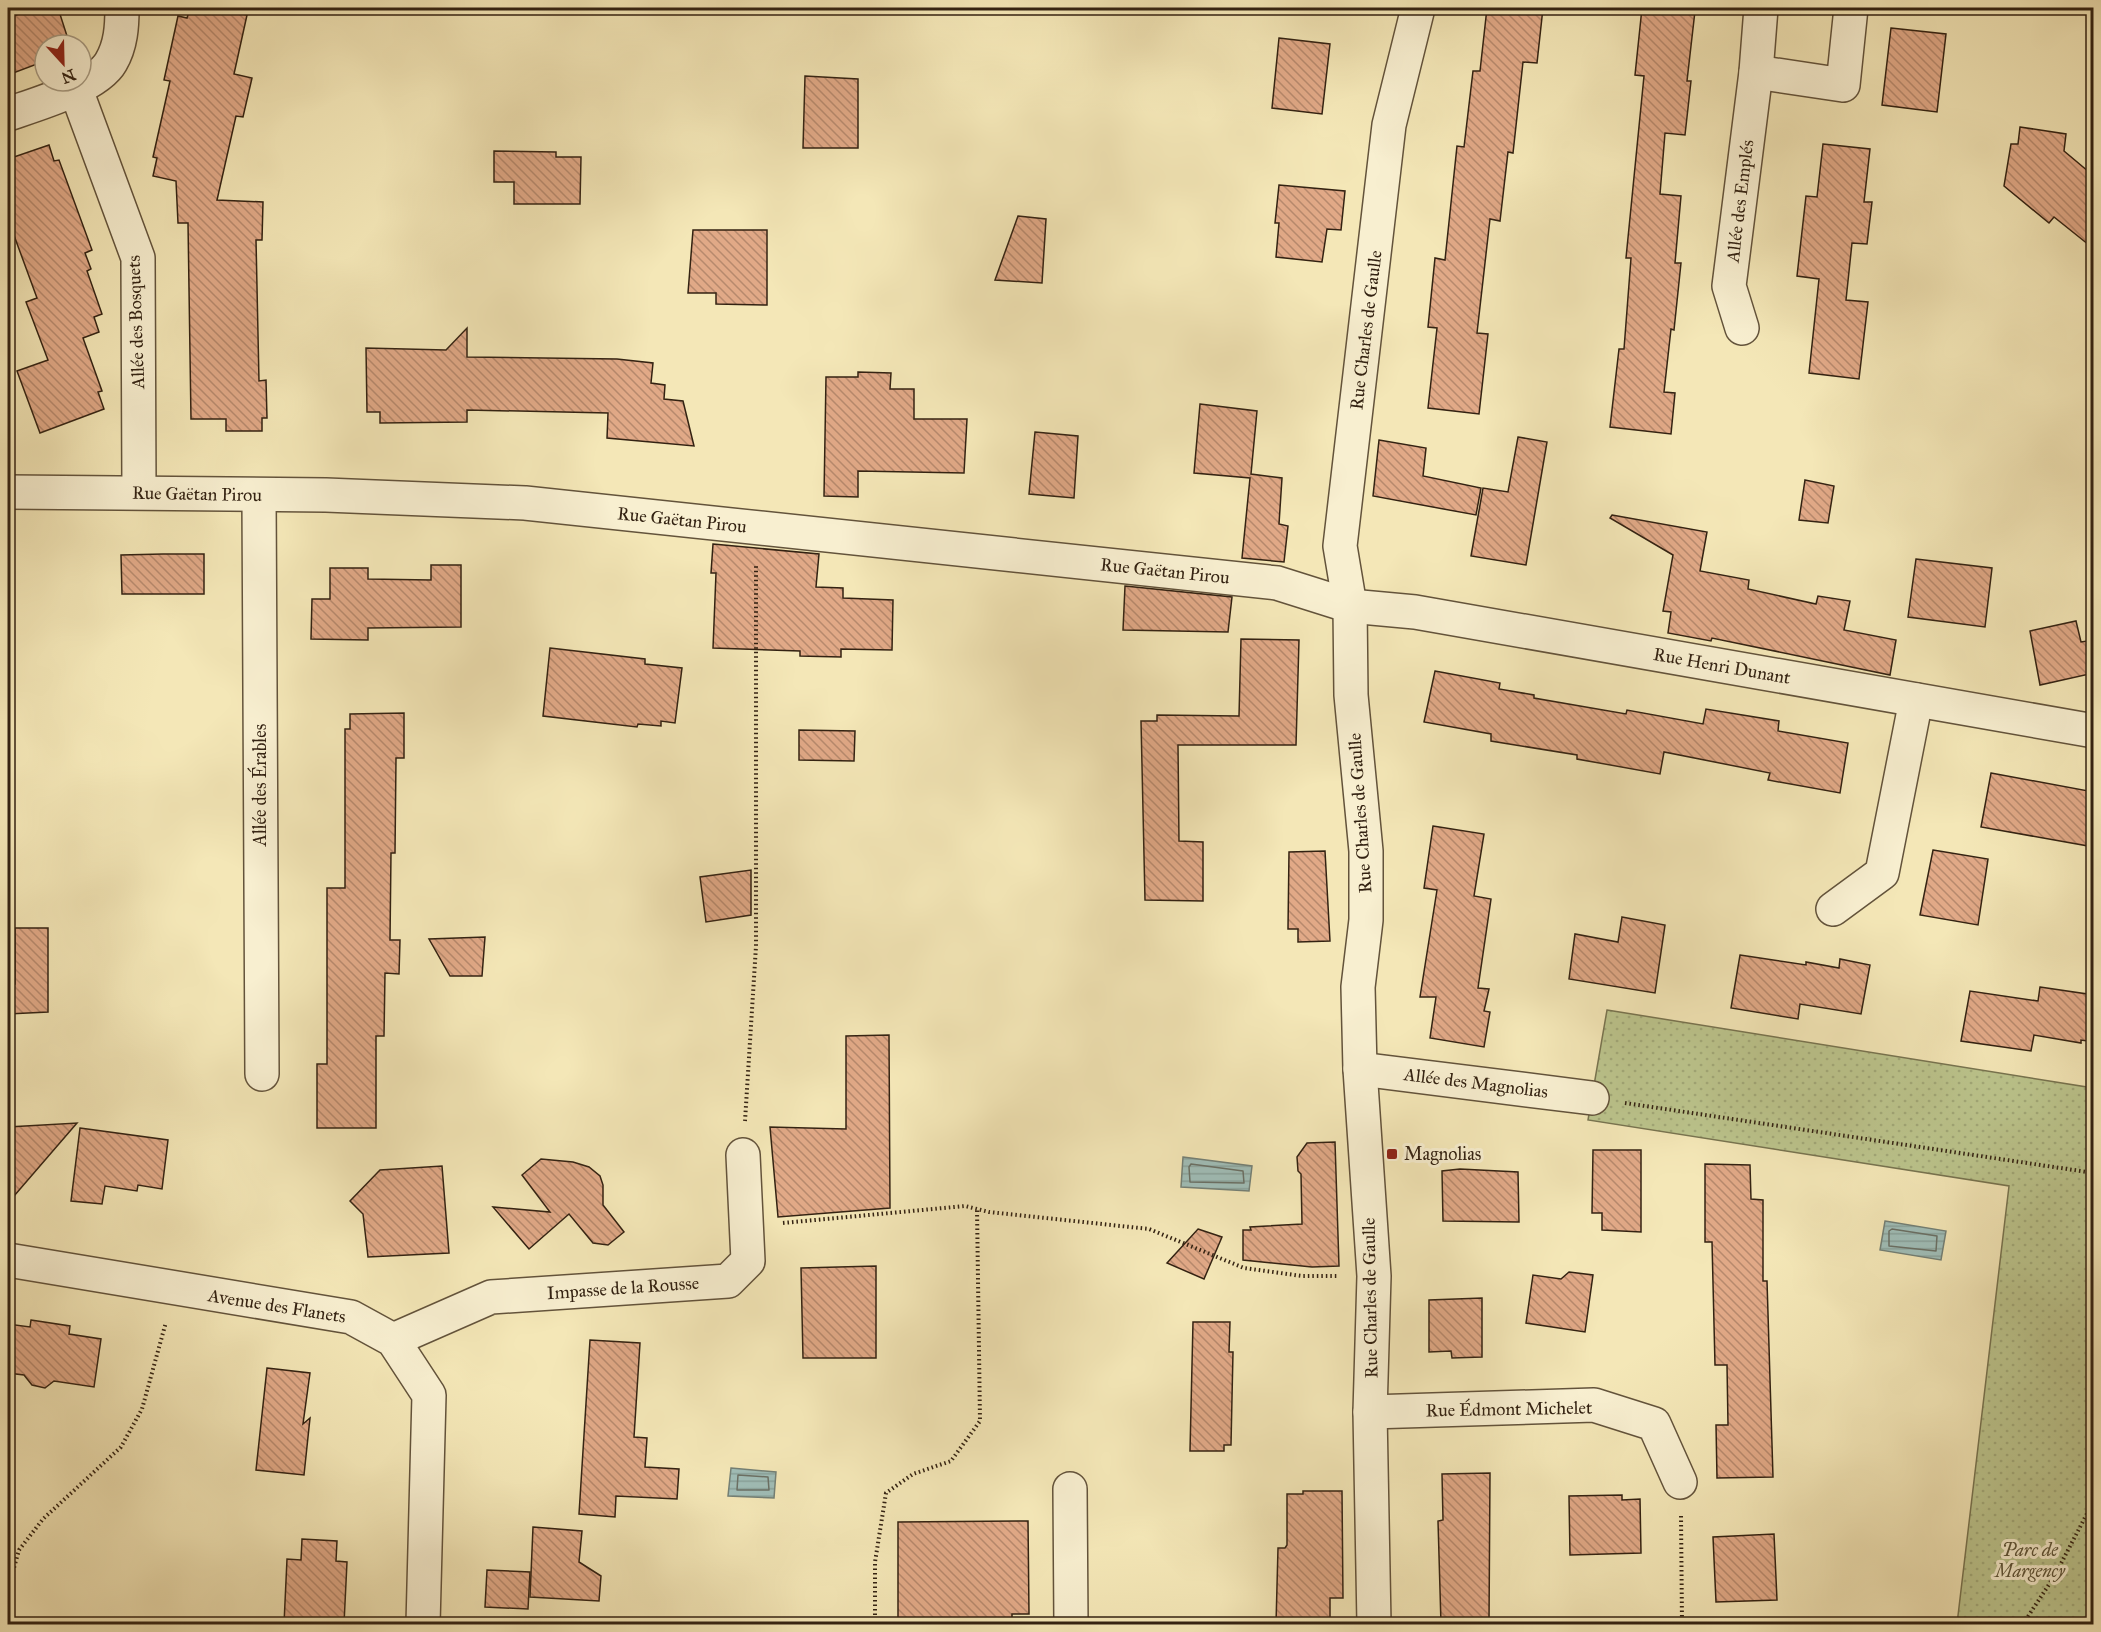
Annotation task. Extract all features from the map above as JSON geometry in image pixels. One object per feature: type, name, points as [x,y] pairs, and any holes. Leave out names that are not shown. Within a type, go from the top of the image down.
[{"type":"street","points":[[93,77],[111,64],[122,32],[122,8]]},
{"type":"street","name":"Rue Charles de Gaulle","points":[[1374,1624],[1370,1412],[1374,1276],[1360,1069],[1358,987],[1366,920],[1366,851],[1351,695],[1350,606],[1340,546],[1389,125],[1418,8]]},
{"type":"street","name":"Allée des Emplés","points":[[1742,328],[1730,286],[1756,72],[1761,8]]},
{"type":"street","points":[[1756,72],[1843,85],[1851,8]]},
{"type":"street","points":[[8,114],[68,93]]},
{"type":"street","name":"Allée des Bosquets","points":[[77,93],[138,258],[139,492]]},
{"type":"street","name":"Rue Gaëtan Pirou","points":[[8,492],[326,495],[525,503],[1277,583],[1350,606]]},
{"type":"street","name":"Allée des Érables","points":[[259,496],[262,1074]]},
{"type":"street","name":"Rue Henri Dunant","points":[[1350,606],[1415,612],[2094,731]]},
{"type":"street","points":[[1833,909],[1882,873],[1916,700]]},
{"type":"street","name":"Allée des Magnolias","points":[[1360,1069],[1592,1098]]},
{"type":"street","name":"Impasse de la Rousse","points":[[393,1340],[491,1297],[728,1281],[748,1261],[743,1155]]},
{"type":"street","name":"Avenue des Flanets","points":[[8,1260],[351,1317],[393,1340],[429,1395],[423,1624]]},
{"type":"street","name":"Rue Édmont Michelet","points":[[1370,1412],[1594,1405],[1654,1424],[1680,1482]]},
{"type":"street","points":[[1070,1489],[1071,1624]]},
{"type":"path","points":[[743,1155],[756,946],[757,528]]},
{"type":"path","points":[[1592,1098],[2094,1173]]},
{"type":"path","points":[[746,1226],[965,1206],[1149,1229],[1244,1268],[1302,1276],[1374,1276]]},
{"type":"path","points":[[875,1624],[875,1562],[886,1494],[913,1474],[951,1461],[980,1421],[976,1209]]},
{"type":"path","points":[[8,1589],[19,1550],[43,1519],[121,1447],[142,1409],[175,1289]]},
{"type":"path","points":[[1680,1482],[1682,1624]]},
{"type":"path","points":[[2023,1624],[2055,1577],[2092,1504],[2094,1493]]},
{"type":"green space","name":"Parc de Margency","points":[[1607,1010],[2093,1088],[2094,1614],[2091,1624],[1957,1624],[2009,1186],[1588,1120]]},
{"type":"water","points":[[1183,1157],[1252,1166],[1249,1191],[1181,1187]]},
{"type":"water","points":[[1885,1221],[1946,1231],[1941,1260],[1880,1250]]},
{"type":"water","points":[[731,1468],[776,1472],[774,1498],[728,1496]]},
{"type":"building","points":[[35,8],[58,8],[66,33],[33,33],[33,66],[8,75],[8,18]]},
{"type":"building","points":[[190,8],[215,8],[247,15],[234,74],[252,78],[243,117],[236,116],[217,200],[263,202],[262,240],[256,240],[259,381],[266,380],[267,418],[262,418],[262,431],[226,431],[226,419],[191,419],[188,223],[178,223],[176,181],[153,176],[157,158],[153,157],[170,81],[164,80],[178,16],[187,18]]},
{"type":"building","points":[[1487,8],[1543,8],[1537,63],[1523,62],[1513,153],[1508,152],[1500,221],[1490,219],[1477,333],[1488,334],[1479,414],[1428,408],[1437,328],[1428,327],[1435,258],[1445,260],[1457,146],[1464,147],[1473,71],[1480,71]]},
{"type":"building","points":[[1642,8],[1695,11],[1687,81],[1691,81],[1685,135],[1665,133],[1660,194],[1681,196],[1675,263],[1681,263],[1674,330],[1671,329],[1664,392],[1675,393],[1671,434],[1610,427],[1619,349],[1624,349],[1631,258],[1626,258],[1644,76],[1635,75]]},
{"type":"building","points":[[1891,28],[1946,34],[1937,112],[1882,105]]},
{"type":"building","points":[[1279,38],[1330,44],[1322,114],[1272,108]]},
{"type":"building","points":[[805,76],[858,79],[858,148],[803,148]]},
{"type":"building","points":[[2020,127],[2066,134],[2064,151],[2094,179],[2094,249],[2054,217],[2049,223],[2004,186],[2011,144],[2018,144]]},
{"type":"building","points":[[1823,144],[1870,149],[1864,202],[1872,202],[1867,244],[1852,243],[1846,300],[1868,302],[1859,379],[1809,373],[1819,279],[1797,276],[1806,196],[1817,197]]},
{"type":"building","points":[[49,145],[54,161],[59,160],[92,250],[85,253],[91,269],[87,271],[102,314],[94,317],[99,332],[83,338],[102,391],[98,392],[104,409],[40,433],[17,371],[48,360],[26,302],[37,298],[8,219],[8,159]]},
{"type":"building","points":[[494,151],[556,152],[556,157],[581,157],[580,204],[514,204],[514,182],[494,182]]},
{"type":"building","points":[[1279,185],[1345,191],[1341,230],[1327,229],[1322,262],[1276,257],[1279,223],[1275,223]]},
{"type":"building","points":[[1018,216],[1046,219],[1042,283],[995,280]]},
{"type":"building","points":[[693,230],[767,230],[767,305],[716,304],[716,293],[688,293]]},
{"type":"building","points":[[467,328],[467,357],[617,359],[653,363],[651,383],[665,385],[664,399],[683,401],[694,446],[607,438],[608,413],[467,410],[467,422],[380,423],[380,412],[367,412],[366,348],[446,350]]},
{"type":"building","points":[[858,372],[891,373],[890,389],[914,389],[914,419],[967,419],[964,473],[858,471],[858,497],[824,496],[826,377],[858,377]]},
{"type":"building","points":[[1200,404],[1257,411],[1251,474],[1282,478],[1279,524],[1288,526],[1284,562],[1242,558],[1250,478],[1194,473]]},
{"type":"building","points":[[1035,432],[1078,436],[1074,498],[1029,494]]},
{"type":"building","points":[[1518,437],[1547,442],[1526,565],[1471,556],[1483,488],[1508,492]]},
{"type":"building","points":[[1379,440],[1426,448],[1423,476],[1481,488],[1476,515],[1373,496]]},
{"type":"building","points":[[1805,480],[1834,486],[1828,523],[1799,520]]},
{"type":"building","points":[[1612,515],[1707,532],[1700,571],[1749,580],[1748,589],[1816,604],[1818,596],[1850,601],[1844,630],[1896,640],[1890,675],[1712,638],[1711,641],[1668,633],[1671,612],[1663,611],[1673,555],[1610,518]]},
{"type":"building","points":[[713,544],[819,554],[816,587],[843,588],[843,598],[893,600],[892,650],[841,649],[841,657],[800,656],[800,651],[713,648],[716,573],[711,573]]},
{"type":"building","points":[[204,554],[204,594],[122,594],[121,555]]},
{"type":"building","points":[[1916,559],[1992,568],[1985,627],[1908,617]]},
{"type":"building","points":[[431,565],[461,565],[461,627],[368,628],[368,640],[311,639],[312,599],[330,599],[330,568],[368,568],[368,579],[431,580]]},
{"type":"building","points":[[1125,586],[1232,597],[1228,632],[1123,630]]},
{"type":"building","points":[[2076,621],[2081,642],[2094,640],[2094,673],[2040,685],[2030,631]]},
{"type":"building","points":[[1241,639],[1299,640],[1296,745],[1178,745],[1179,841],[1203,842],[1203,901],[1145,900],[1141,721],[1157,721],[1157,715],[1239,716]]},
{"type":"building","points":[[550,648],[645,659],[645,664],[682,668],[675,723],[661,721],[661,726],[638,724],[637,727],[543,716]]},
{"type":"building","points":[[1435,671],[1500,683],[1499,689],[1534,695],[1534,698],[1626,714],[1627,710],[1703,724],[1706,709],[1779,721],[1778,731],[1848,743],[1840,793],[1768,780],[1770,773],[1664,752],[1660,774],[1577,759],[1577,755],[1491,741],[1491,734],[1424,722]]},
{"type":"building","points":[[404,713],[404,758],[396,758],[395,853],[391,853],[390,940],[400,940],[399,974],[385,973],[384,1036],[376,1036],[376,1128],[317,1128],[317,1064],[327,1064],[327,888],[345,888],[345,729],[350,729],[350,714]]},
{"type":"building","points":[[799,730],[855,731],[854,761],[799,760]]},
{"type":"building","points":[[1991,773],[2094,792],[2094,847],[1981,827]]},
{"type":"building","points":[[1433,826],[1484,834],[1474,896],[1491,899],[1478,988],[1489,989],[1484,1011],[1490,1012],[1484,1047],[1430,1038],[1436,997],[1420,997],[1437,890],[1424,888]]},
{"type":"building","points":[[1933,850],[1988,859],[1978,925],[1920,915]]},
{"type":"building","points":[[1325,851],[1330,941],[1298,942],[1298,929],[1288,929],[1289,852]]},
{"type":"building","points":[[751,870],[751,915],[706,922],[700,877]]},
{"type":"building","points":[[1622,917],[1665,925],[1655,993],[1569,979],[1575,934],[1618,942]]},
{"type":"building","points":[[15,928],[48,928],[48,1012],[8,1014],[8,984],[15,984]]},
{"type":"building","points":[[485,937],[482,976],[450,976],[429,939]]},
{"type":"building","points":[[1740,955],[1839,968],[1840,959],[1870,965],[1861,1014],[1800,1004],[1798,1019],[1731,1008]]},
{"type":"building","points":[[2040,987],[2094,995],[2094,1042],[2081,1040],[2081,1043],[2034,1035],[2031,1051],[1961,1041],[1970,991],[2038,1001]]},
{"type":"building","points":[[889,1035],[890,1208],[778,1217],[770,1127],[846,1129],[846,1036]]},
{"type":"building","points":[[77,1123],[8,1203],[8,1127]]},
{"type":"building","points":[[80,1128],[168,1140],[162,1189],[138,1185],[137,1191],[105,1186],[102,1204],[71,1201]]},
{"type":"building","points":[[1335,1142],[1339,1266],[1312,1267],[1243,1260],[1243,1230],[1251,1230],[1250,1227],[1302,1224],[1301,1174],[1298,1171],[1297,1157],[1307,1143]]},
{"type":"building","points":[[1593,1150],[1641,1150],[1641,1232],[1602,1230],[1602,1213],[1592,1213]]},
{"type":"building","points":[[541,1159],[573,1162],[589,1167],[600,1176],[603,1185],[603,1205],[624,1232],[608,1245],[593,1243],[569,1214],[529,1249],[493,1207],[550,1212],[522,1175]]},
{"type":"building","points":[[1705,1164],[1750,1165],[1751,1199],[1763,1200],[1763,1281],[1767,1281],[1773,1477],[1717,1478],[1716,1425],[1728,1425],[1727,1365],[1715,1365],[1712,1242],[1705,1242]]},
{"type":"building","points":[[442,1166],[449,1253],[368,1257],[363,1214],[350,1201],[380,1170]]},
{"type":"building","points":[[1460,1169],[1518,1172],[1519,1222],[1443,1221],[1442,1171]]},
{"type":"building","points":[[1198,1229],[1222,1237],[1204,1279],[1167,1263]]},
{"type":"building","points":[[876,1266],[876,1358],[803,1358],[801,1268]]},
{"type":"building","points":[[1569,1272],[1593,1275],[1585,1332],[1526,1323],[1533,1275],[1561,1279]]},
{"type":"building","points":[[1482,1298],[1482,1357],[1452,1358],[1451,1351],[1429,1352],[1429,1300]]},
{"type":"building","points":[[31,1320],[70,1326],[69,1334],[101,1339],[94,1387],[54,1381],[45,1388],[32,1385],[24,1375],[8,1373],[8,1324],[30,1327]]},
{"type":"building","points":[[1193,1322],[1230,1322],[1229,1352],[1233,1352],[1231,1445],[1224,1445],[1224,1451],[1190,1451]]},
{"type":"building","points":[[590,1340],[640,1343],[634,1437],[647,1438],[645,1467],[679,1469],[677,1499],[616,1496],[615,1517],[579,1514]]},
{"type":"building","points":[[267,1368],[310,1373],[303,1424],[310,1418],[304,1475],[256,1470]]},
{"type":"building","points":[[1490,1473],[1489,1624],[1441,1624],[1438,1521],[1443,1520],[1442,1474]]},
{"type":"building","points":[[1303,1491],[1342,1491],[1343,1598],[1330,1598],[1330,1624],[1276,1624],[1278,1548],[1285,1548],[1287,1545],[1287,1494],[1303,1494]]},
{"type":"building","points":[[1622,1495],[1622,1500],[1640,1499],[1641,1553],[1570,1555],[1569,1496]]},
{"type":"building","points":[[1028,1521],[1029,1614],[1012,1614],[1012,1624],[898,1624],[898,1522]]},
{"type":"building","points":[[533,1527],[582,1531],[579,1562],[601,1576],[599,1601],[530,1597]]},
{"type":"building","points":[[1774,1534],[1777,1600],[1716,1602],[1713,1537]]},
{"type":"building","points":[[302,1539],[337,1541],[336,1561],[347,1562],[344,1624],[284,1624],[287,1559],[301,1560]]},
{"type":"building","points":[[487,1570],[530,1572],[528,1609],[485,1607]]},
{"type":"place","name":"Magnolias","points":[[1392,1154]]}]
